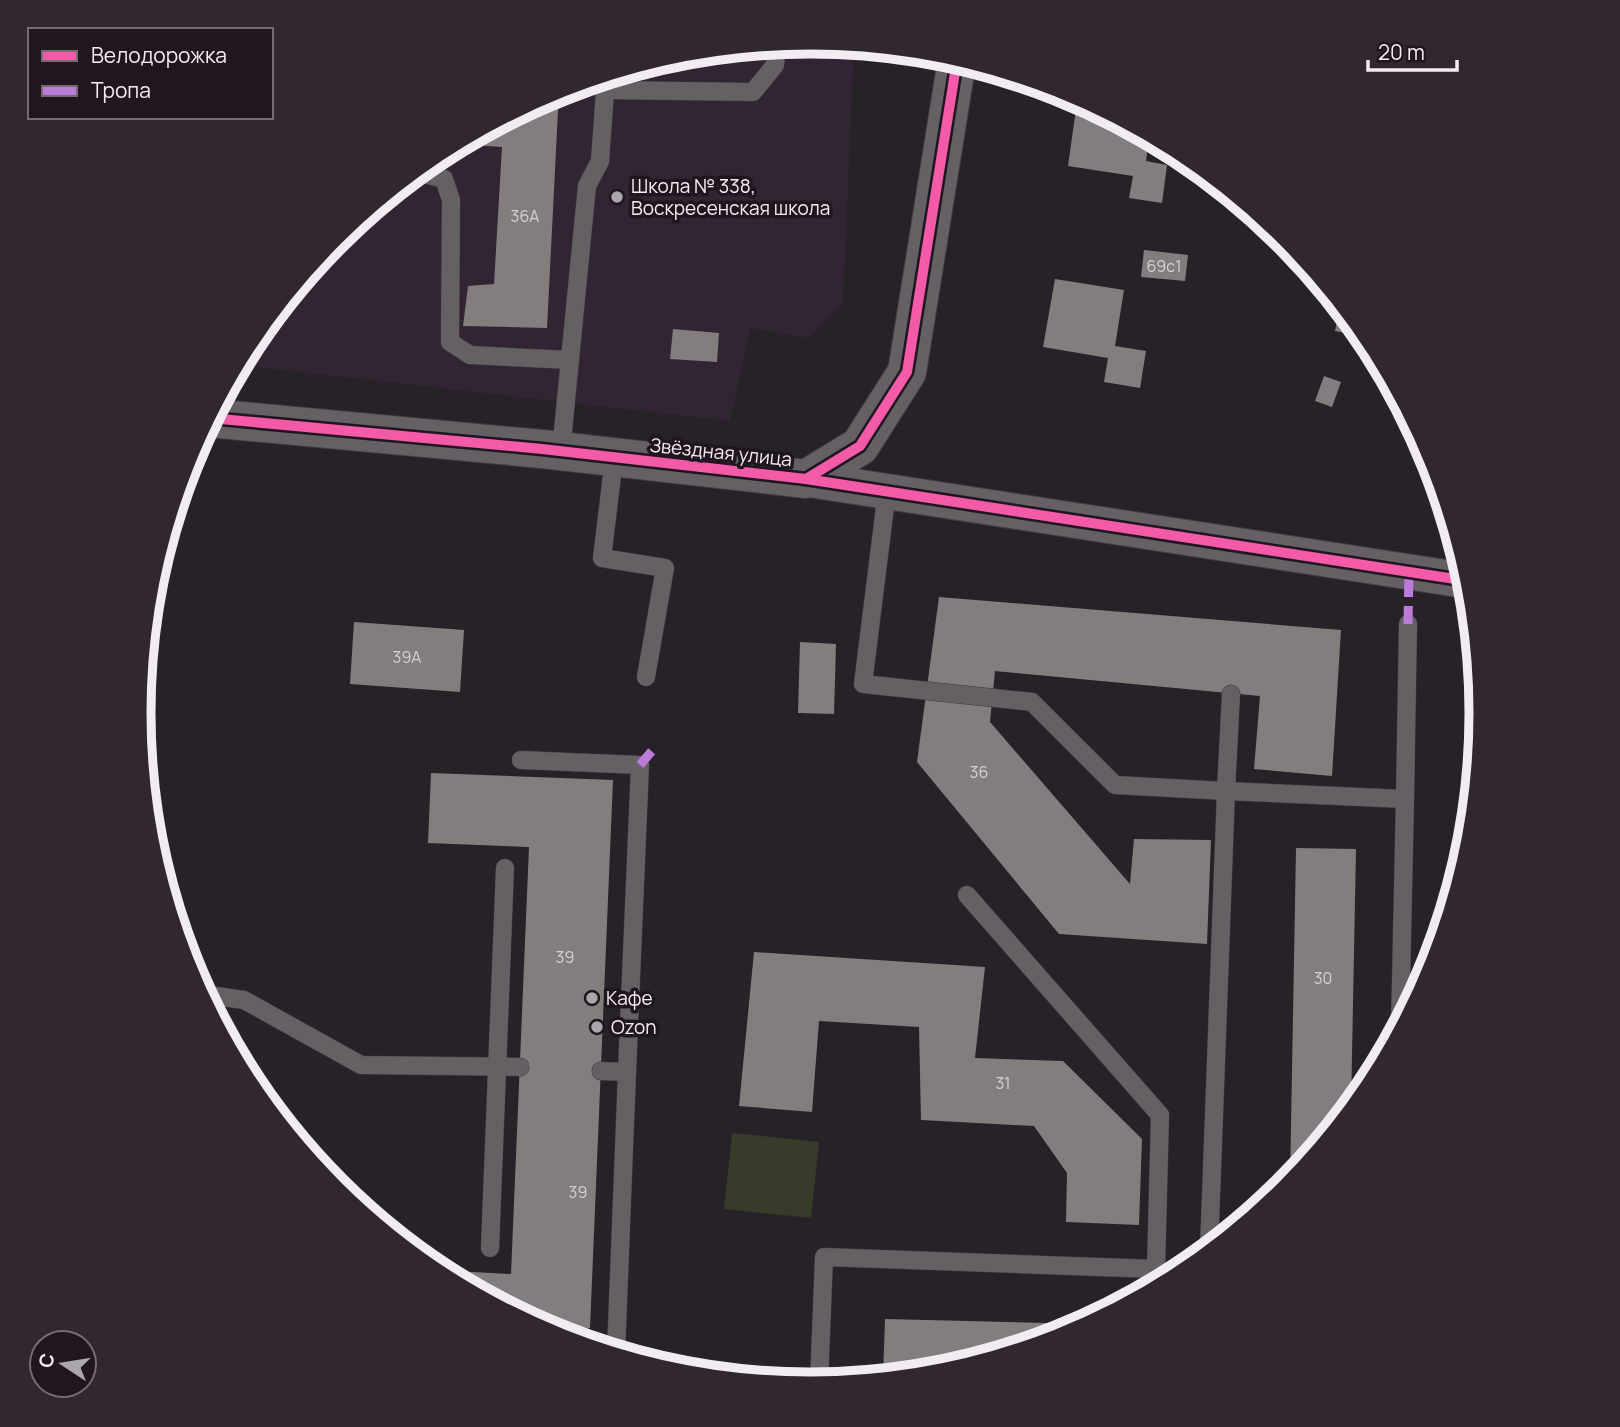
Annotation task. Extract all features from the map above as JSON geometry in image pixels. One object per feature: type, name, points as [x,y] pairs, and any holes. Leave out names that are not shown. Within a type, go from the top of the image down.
[{"type":"street","name":"Звёздная улица","points":[[221,419],[561,451],[806,479],[860,446],[907,372],[955,71]]},
{"type":"street","points":[[806,479],[1456,579]]},
{"type":"lane","points":[[616,84],[753,92],[775,65],[776,56]]},
{"type":"lane","points":[[561,451],[587,186],[600,161],[606,87]]},
{"type":"lane","points":[[430,175],[444,179],[451,200],[450,342],[470,355],[570,360]]},
{"type":"lane","points":[[614,459],[602,558],[666,568],[646,677]]},
{"type":"lane","points":[[887,491],[863,684],[1032,702],[1115,785],[1405,799]]},
{"type":"lane","points":[[1400,1006],[1408,624]]},
{"type":"lane","points":[[1209,1238],[1231,694]]},
{"type":"lane","points":[[521,760],[640,765],[616,1343]]},
{"type":"lane","points":[[490,1248],[505,868]]},
{"type":"lane","points":[[967,895],[1160,1115],[1156,1274]]},
{"type":"lane","points":[[215,996],[244,1000],[361,1065],[520,1067]]},
{"type":"lane","points":[[601,1070],[627,1072]]},
{"type":"lane","points":[[820,1373],[824,1257],[1150,1278]]},
{"type":"shaded area","name":"Школа № 338, Воскресенская школа","points":[[767,56],[854,56],[843,302],[808,338],[750,328],[730,421],[250,366],[287,312],[314,279],[375,218],[444,165],[518,122],[598,89],[681,67]]},
{"type":"green space","points":[[732,1133],[819,1142],[811,1218],[724,1209]]},
{"type":"building","points":[[558,104],[547,328],[463,326],[468,286],[494,284],[502,147],[476,145]]},
{"type":"building","points":[[1076,110],[1148,148],[1146,161],[1167,165],[1162,203],[1129,198],[1133,176],[1068,166]]},
{"type":"building","points":[[1144,250],[1188,255],[1185,281],[1141,277]]},
{"type":"building","points":[[1055,279],[1124,290],[1115,346],[1146,351],[1140,388],[1104,382],[1108,358],[1043,347]]},
{"type":"building","points":[[1338,318],[1348,334],[1335,331]]},
{"type":"building","points":[[673,329],[719,333],[717,362],[670,359]]},
{"type":"building","points":[[1324,376],[1341,382],[1332,407],[1315,401]]},
{"type":"building","points":[[939,597],[1341,630],[1332,776],[1254,769],[1260,696],[995,671],[990,722],[1130,884],[1134,839],[1211,840],[1207,944],[1059,934],[917,762]]},
{"type":"building","points":[[354,622],[464,630],[460,692],[350,684]]},
{"type":"building","points":[[800,642],[836,644],[834,714],[798,713]]},
{"type":"building","points":[[431,773],[613,780],[590,1328],[569,1327],[558,1323],[518,1305],[459,1271],[511,1274],[529,847],[428,843]]},
{"type":"building","points":[[1296,848],[1356,849],[1351,1089],[1290,1165]]},
{"type":"building","points":[[754,952],[985,967],[975,1058],[1063,1061],[1142,1139],[1139,1225],[1066,1222],[1067,1173],[1034,1126],[921,1120],[919,1027],[819,1021],[812,1112],[739,1106]]},
{"type":"building","points":[[885,1319],[1061,1323],[981,1350],[939,1360],[883,1368]]},
{"type":"marked path","points":[[1408,624],[1409,573]]},
{"type":"marked path","points":[[640,765],[657,745]]},
{"type":"cycle path","points":[[221,419],[542,449],[806,479],[860,446],[907,372],[955,71]]},
{"type":"cycle path","points":[[806,479],[1456,579]]},
{"type":"place","name":"Школа № 338, Воскресенская школа","points":[[617,197]]},
{"type":"place","name":"Кафе","points":[[592,998]]},
{"type":"place","name":"Ozon","points":[[597,1027]]}]
